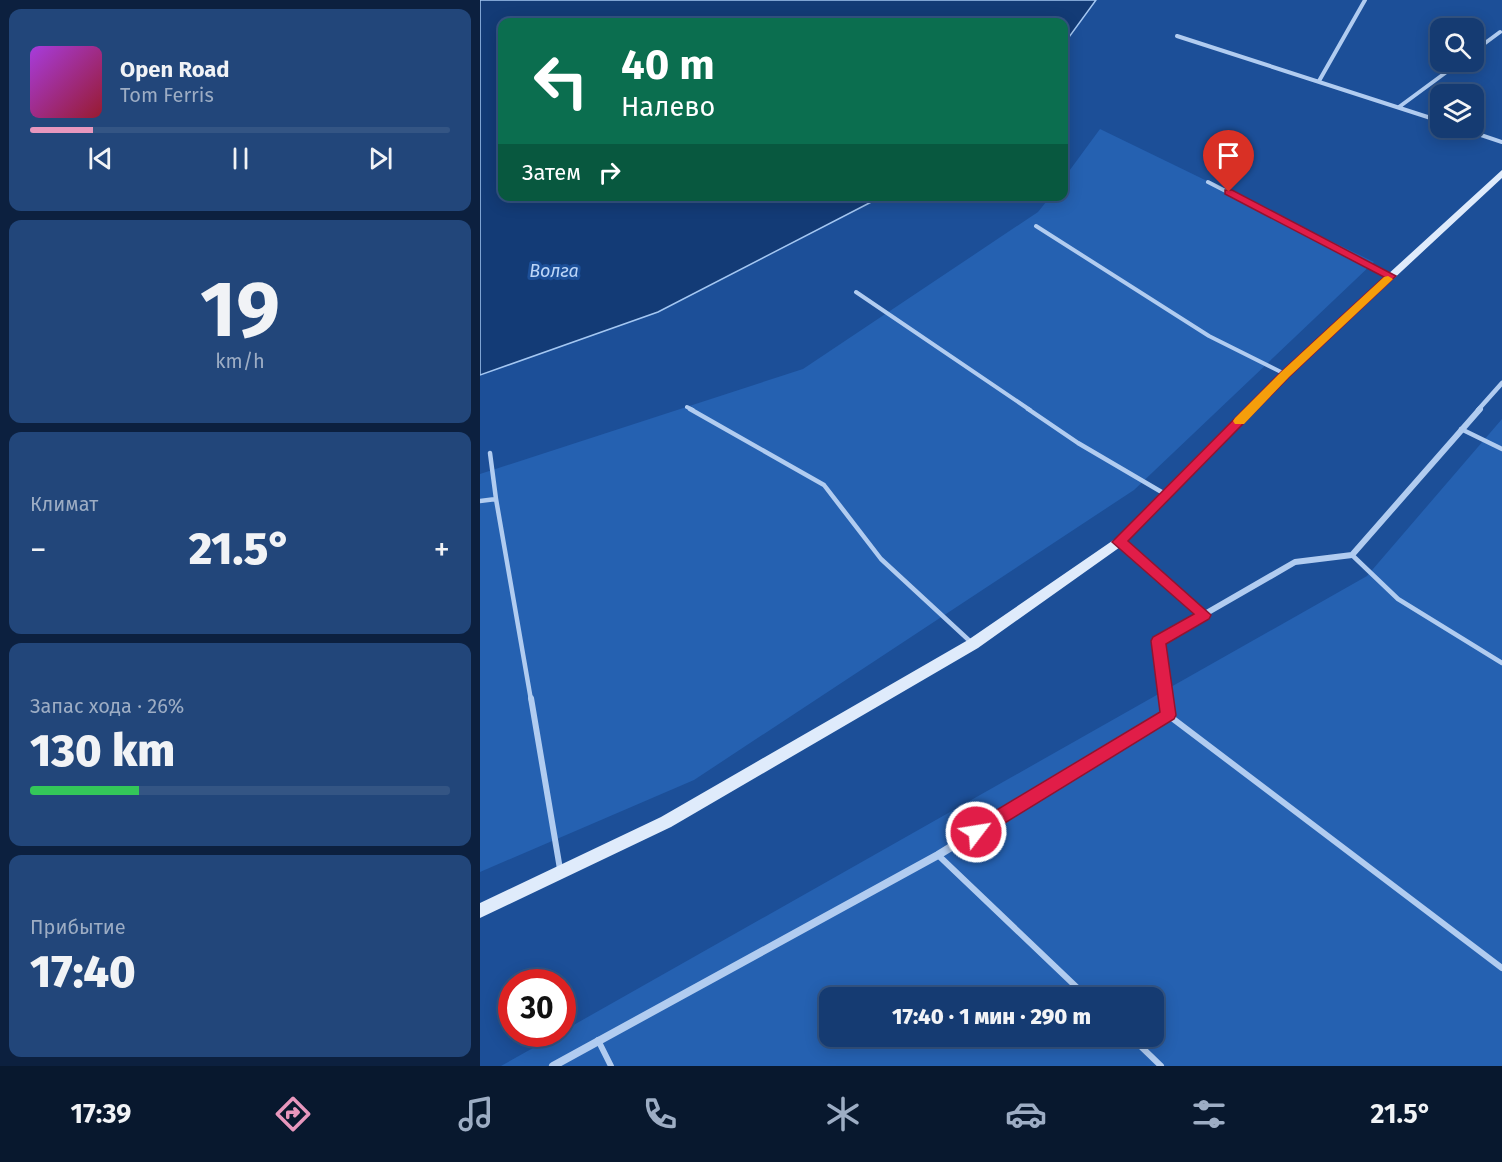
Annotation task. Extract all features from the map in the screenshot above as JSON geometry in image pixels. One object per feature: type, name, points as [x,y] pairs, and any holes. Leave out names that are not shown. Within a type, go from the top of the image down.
[{"type":"main road","points":[[480,911],[666,822],[973,644],[1119,542],[1285,374],[1502,173]]},
{"type":"street","points":[[1319,81],[1365,0]]},
{"type":"street","points":[[1484,44],[1500,32]]},
{"type":"street","points":[[1177,36],[1430,118]]},
{"type":"street","points":[[1399,107],[1446,72]]},
{"type":"street","points":[[1484,136],[1502,142]]},
{"type":"street","points":[[553,1066],[938,855],[1168,715],[1158,641],[1295,562],[1352,555],[1502,383]]},
{"type":"street","points":[[1119,542],[1204,615]]},
{"type":"lane","points":[[1209,182],[1391,276]]},
{"type":"lane","points":[[1036,226],[1209,336],[1285,374]]},
{"type":"lane","points":[[856,292],[1078,443],[1167,495]]},
{"type":"lane","points":[[687,407],[824,485],[881,559],[973,644]]},
{"type":"lane","points":[[1461,429],[1502,449]]},
{"type":"lane","points":[[490,453],[561,872]]},
{"type":"lane","points":[[480,501],[496,499]]},
{"type":"lane","points":[[1352,555],[1398,599],[1502,663]]},
{"type":"lane","points":[[1168,715],[1502,968]]},
{"type":"lane","points":[[938,855],[1076,987]]},
{"type":"lane","points":[[598,1040],[611,1066]]},
{"type":"lane","points":[[1141,1047],[1161,1066]]},
{"type":"shaded area","points":[[1100,129],[1374,262],[1134,490],[694,780],[480,872],[480,474],[803,369],[1038,212],[1047,201],[1068,201],[1068,173]]},
{"type":"shaded area","points":[[1502,419],[1502,1066],[501,1066],[535,1047],[576,1047],[576,1024],[1367,576]]},
{"type":"water","name":"Волга","points":[[480,0],[1096,0],[1068,38],[1068,18],[498,18],[498,201],[873,201],[658,312],[480,375]]},
{"type":"slow traffic","points":[[1239,421],[1285,374],[1388,279]]},
{"type":"route","points":[[976,832],[1168,715],[1158,641],[1204,615],[1119,542],[1285,374],[1391,276],[1229,192]]}]
